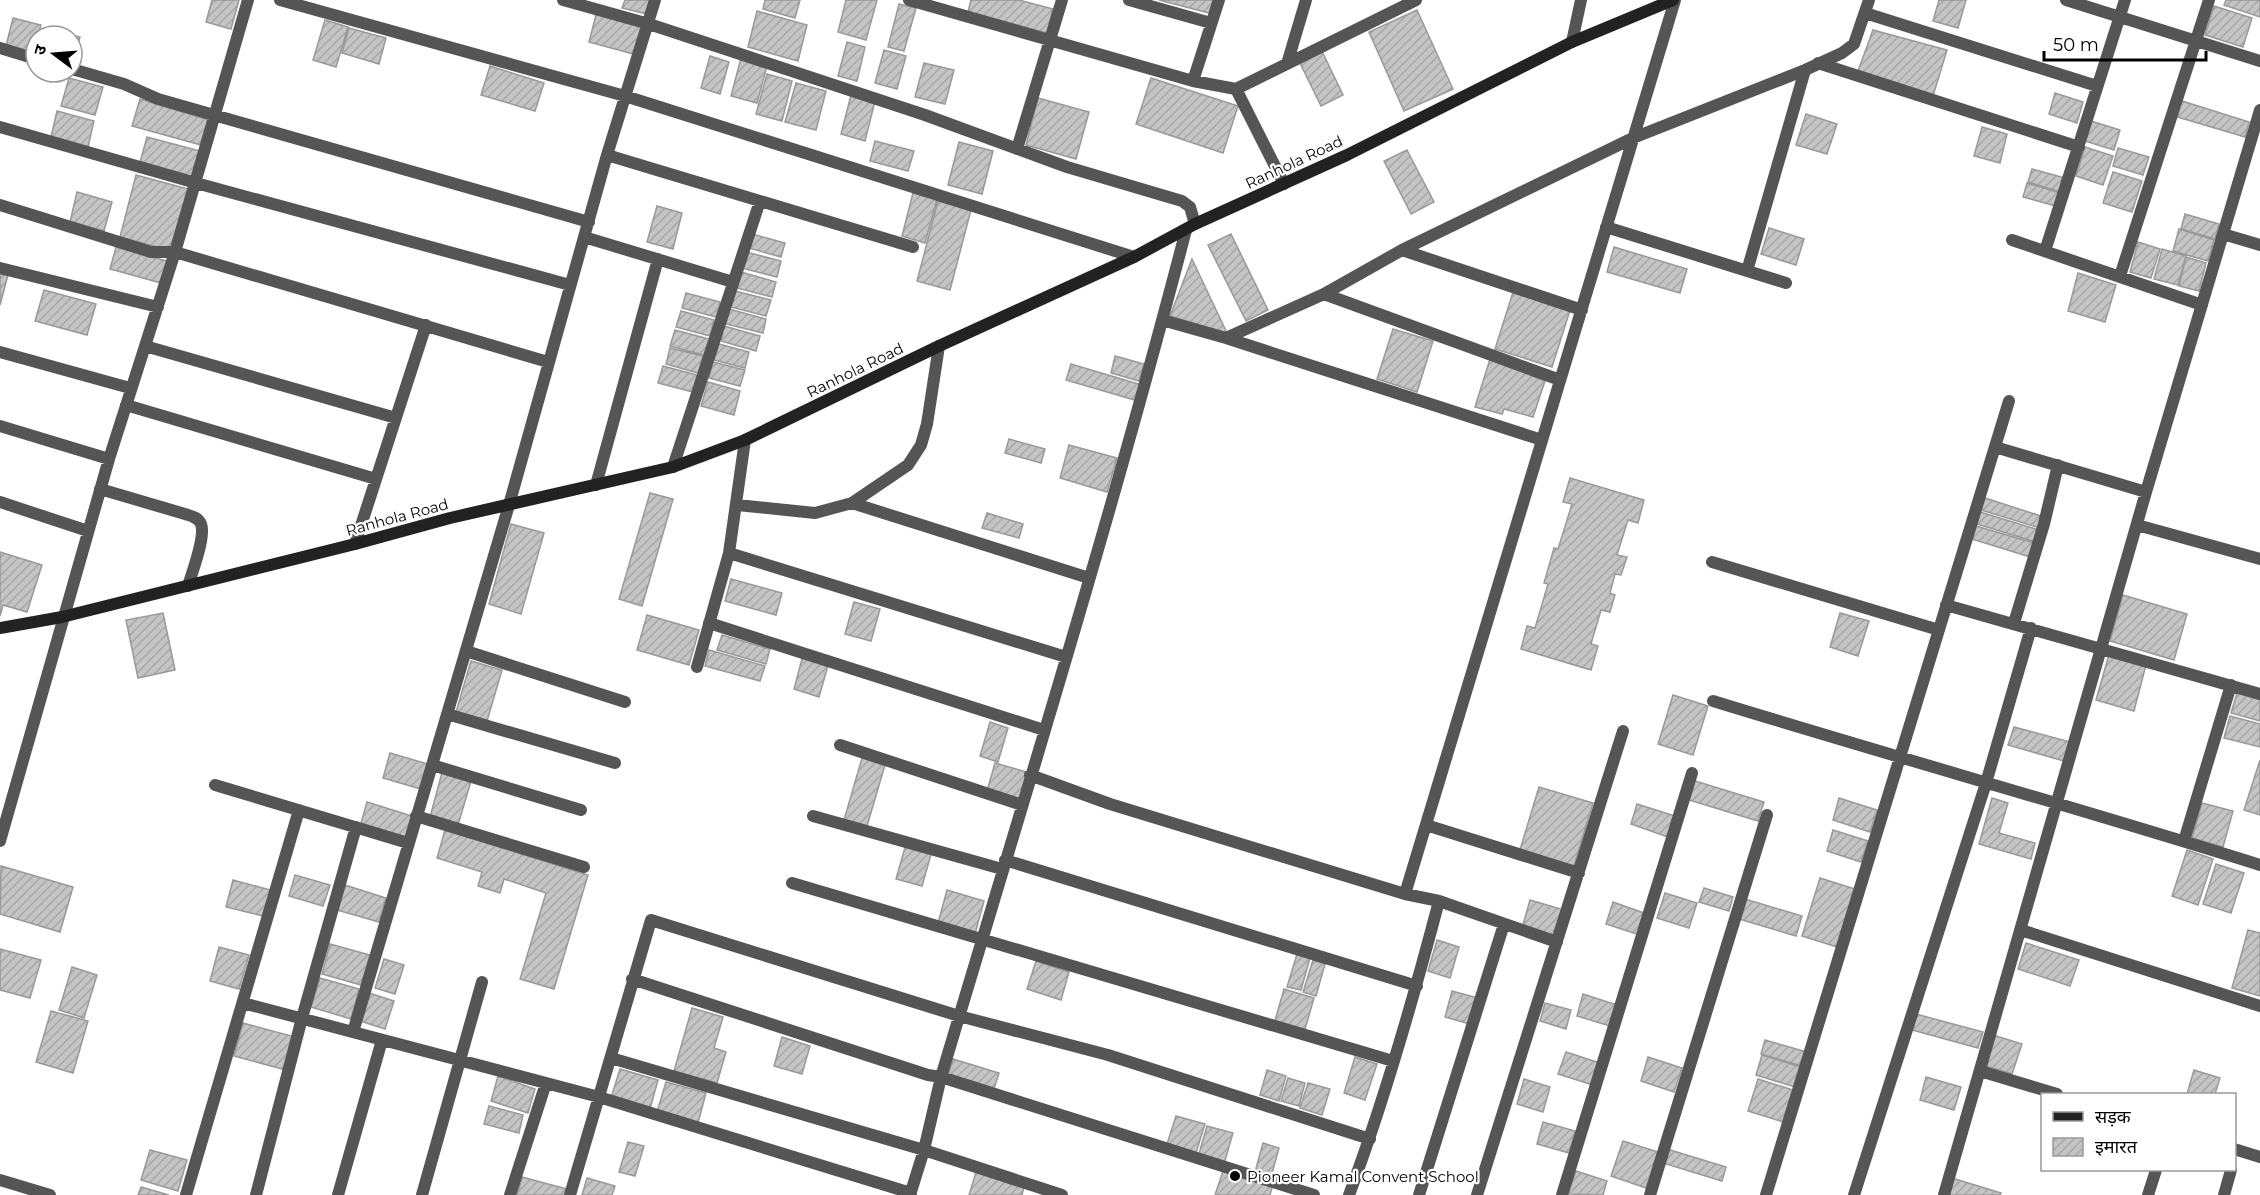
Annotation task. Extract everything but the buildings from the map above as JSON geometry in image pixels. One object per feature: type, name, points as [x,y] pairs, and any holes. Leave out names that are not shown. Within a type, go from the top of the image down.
[{"type":"street","points":[[0,841],[62,617],[130,388],[158,307],[196,183],[248,0]]},
{"type":"street","points":[[280,0],[625,96],[1134,257]]},
{"type":"street","points":[[243,1003],[599,1097],[910,1194],[924,1150],[940,1077],[1089,578],[1190,227],[1190,207],[1186,202],[1067,167],[925,115],[649,24],[563,0]]},
{"type":"street","points":[[353,1032],[509,505],[607,155],[655,0]]},
{"type":"street","points":[[909,0],[1193,81],[1236,89],[1416,0]]},
{"type":"street","points":[[1017,149],[1062,0]]},
{"type":"street","points":[[1129,0],[1211,23]]},
{"type":"street","points":[[1193,81],[1219,0]]},
{"type":"street","points":[[1287,64],[1306,0]]},
{"type":"street","points":[[1572,42],[1581,0]]},
{"type":"street","points":[[1405,894],[1674,0]]},
{"type":"street","name":"Ranhola Road","points":[[0,628],[62,617],[450,518],[673,467],[745,440],[939,346],[1134,257],[1190,227],[1347,155],[1572,42],[1674,0]]},
{"type":"street","points":[[1226,338],[1324,294],[1402,250],[1633,138],[1805,70],[1842,53],[1854,44],[1869,0]]},
{"type":"street","points":[[2066,0],[2260,61]]},
{"type":"street","points":[[2045,251],[2125,0]]},
{"type":"street","points":[[2120,276],[2209,0]]},
{"type":"street","points":[[1865,13],[2097,86]]},
{"type":"street","points":[[0,48],[24,55]]},
{"type":"street","points":[[1818,63],[2079,147]]},
{"type":"street","points":[[1747,271],[1805,70]]},
{"type":"street","points":[[84,72],[124,84],[158,99],[588,222]]},
{"type":"street","points":[[1236,89],[1284,184]]},
{"type":"street","points":[[1944,1195],[2146,492],[2260,111]]},
{"type":"street","points":[[0,127],[570,285]]},
{"type":"street","points":[[607,155],[913,247]]},
{"type":"street","points":[[673,467],[760,201]]},
{"type":"street","points":[[0,205],[151,252],[175,252],[548,362]]},
{"type":"street","points":[[1606,227],[1786,283]]},
{"type":"street","points":[[2223,234],[2260,245]]},
{"type":"street","points":[[584,237],[734,282]]},
{"type":"street","points":[[2012,240],[2202,305]]},
{"type":"street","points":[[1402,250],[1582,310]]},
{"type":"street","points":[[596,485],[658,259]]},
{"type":"street","points":[[0,268],[158,307]]},
{"type":"street","points":[[1324,294],[1560,380]]},
{"type":"street","points":[[1162,320],[1226,338],[1542,440]]},
{"type":"street","points":[[355,544],[426,325]]},
{"type":"street","points":[[145,346],[396,418]]},
{"type":"street","points":[[737,505],[814,513],[852,503],[908,465],[921,445],[927,424],[939,346]]},
{"type":"street","points":[[0,352],[130,388]]},
{"type":"street","points":[[1766,1195],[2009,401]]},
{"type":"street","points":[[126,405],[376,479]]},
{"type":"street","points":[[0,426],[109,459]]},
{"type":"street","points":[[697,667],[729,553],[745,440]]},
{"type":"street","points":[[1995,447],[2146,492]]},
{"type":"street","points":[[2014,623],[2044,524],[2058,465]]},
{"type":"street","points":[[100,489],[195,517],[201,523],[202,533],[188,586]]},
{"type":"street","points":[[0,502],[88,531]]},
{"type":"street","points":[[852,503],[1089,578]]},
{"type":"street","points":[[2137,525],[2260,559]]},
{"type":"street","points":[[729,553],[1065,657]]},
{"type":"street","points":[[1712,562],[1939,630]]},
{"type":"street","points":[[1946,605],[2260,694]]},
{"type":"street","points":[[709,622],[1044,730]]},
{"type":"street","points":[[1854,1195],[1986,783],[2031,628]]},
{"type":"street","points":[[466,651],[625,702]]},
{"type":"street","points":[[2184,841],[2231,685]]},
{"type":"street","points":[[1713,701],[1899,759],[2057,802],[2260,864]]},
{"type":"street","points":[[447,714],[615,763]]},
{"type":"street","points":[[1477,1195],[1623,731]]},
{"type":"street","points":[[840,745],[1022,805]]},
{"type":"street","points":[[432,765],[581,810]]},
{"type":"street","points":[[1562,1195],[1692,773]]},
{"type":"street","points":[[1030,775],[1110,804],[1405,894],[1440,901],[1557,942]]},
{"type":"street","points":[[215,785],[408,843]]},
{"type":"street","points":[[186,1195],[299,810]]},
{"type":"street","points":[[1650,1195],[1767,815]]},
{"type":"street","points":[[416,816],[584,867]]},
{"type":"street","points":[[813,816],[1004,865],[1417,986]]},
{"type":"street","points":[[1426,825],[1579,873]]},
{"type":"street","points":[[256,1195],[302,1018],[356,827]]},
{"type":"street","points":[[792,883],[1393,1061]]},
{"type":"street","points":[[1349,1195],[1370,1140],[1417,986],[1440,901]]},
{"type":"street","points":[[570,1195],[651,920],[959,1016],[1108,1055],[1370,1140]]},
{"type":"street","points":[[1419,1195],[1504,924]]},
{"type":"street","points":[[2021,930],[2260,1006]]},
{"type":"street","points":[[632,979],[917,1072],[940,1077],[1314,1195]]},
{"type":"street","points":[[422,1195],[482,982]]},
{"type":"street","points":[[338,1195],[382,1040]]},
{"type":"street","points":[[611,1058],[924,1150],[1062,1195]]},
{"type":"street","points":[[1980,1071],[2050,1093]]},
{"type":"street","points":[[510,1195],[546,1083]]},
{"type":"street","points":[[2236,1152],[2260,1157]]},
{"type":"street","points":[[2148,1195],[2156,1171]]},
{"type":"street","points":[[2224,1195],[2231,1171]]},
{"type":"street","points":[[0,1180],[50,1195]]},
{"type":"place","name":"Pioneer Kamal Convent School","points":[[1235,1176]]}]
